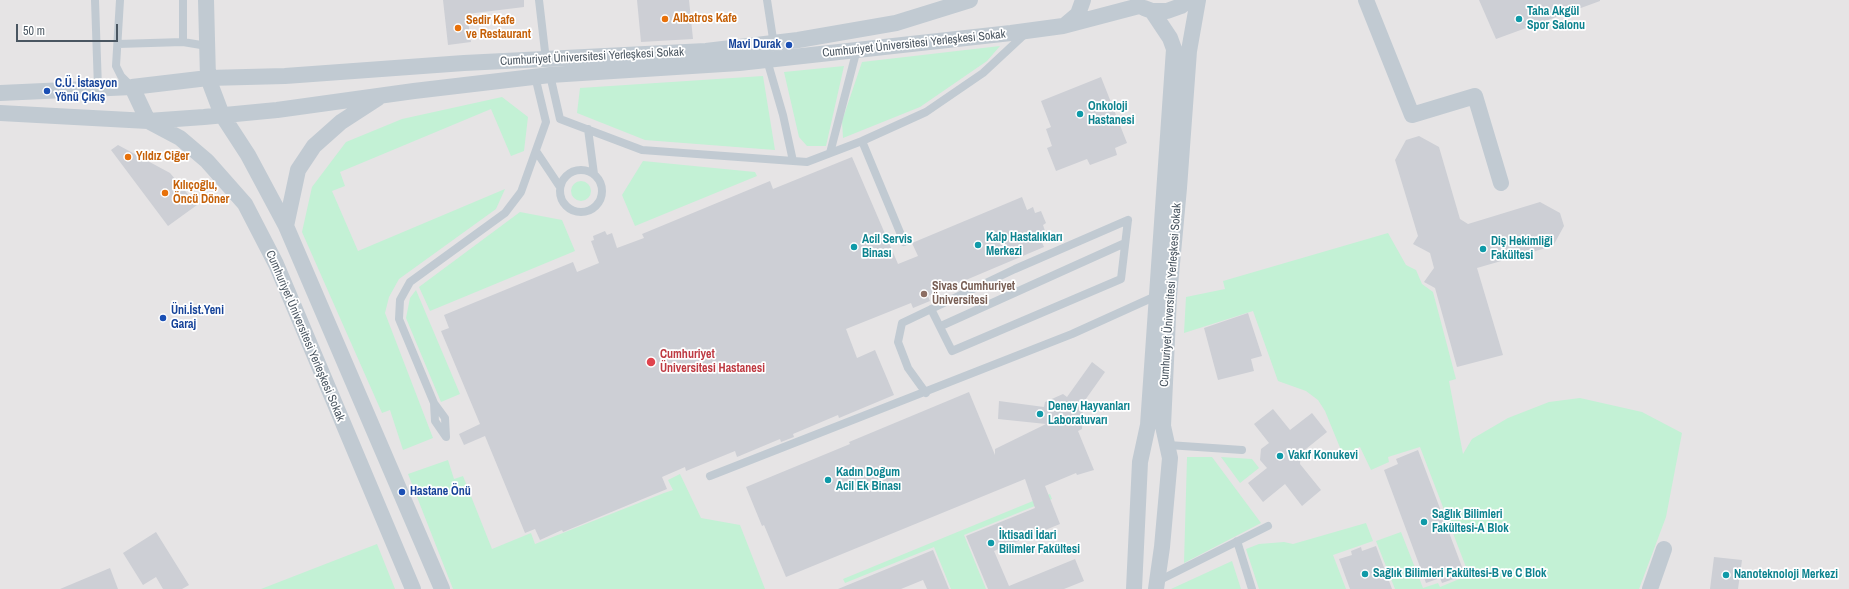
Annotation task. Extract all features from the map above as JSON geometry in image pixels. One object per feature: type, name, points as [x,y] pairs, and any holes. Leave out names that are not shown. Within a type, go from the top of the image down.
[{"type":"street","name":"Cumhuriyet Üniversitesi Yerleşkesi Sokak","points":[[206,0],[208,78],[222,115],[248,155],[286,226],[442,589]]},
{"type":"street","name":"Cumhuriyet Üniversitesi Yerleşkesi Sokak","points":[[0,113],[148,121],[277,110],[544,70],[774,43],[896,23],[970,0]]},
{"type":"street","points":[[1063,26],[1078,14],[1083,0]]},
{"type":"street","name":"Cumhuriyet Üniversitesi Yerleşkesi Sokak","points":[[0,93],[132,87],[208,78],[284,76],[464,63],[544,70],[706,66],[773,60],[857,49],[1028,31],[1063,26],[1141,6],[1167,11],[1181,6],[1189,0]]},
{"type":"street","name":"Cumhuriyet Üniversitesi Yerleşkesi Sokak","points":[[1157,585],[1170,458],[1163,426],[1168,302],[1179,188],[1189,51],[1198,0]]},
{"type":"street","points":[[1366,0],[1412,115],[1475,96],[1501,183]]},
{"type":"street","name":"Cumhuriyet Üniversitesi Yerleşkesi Sokak","points":[[1134,589],[1140,462],[1148,425],[1174,49],[1170,38],[1141,6]]},
{"type":"street","points":[[132,87],[148,121]]},
{"type":"street","name":"Cumhuriyet Üniversitesi Yerleşkesi Sokak","points":[[286,226],[298,170],[314,146],[341,122],[382,95]]},
{"type":"street","name":"Cumhuriyet Üniversitesi Yerleşkesi Sokak","points":[[148,121],[180,138],[207,161],[245,204],[276,264],[413,589]]},
{"type":"street","points":[[1650,589],[1664,549]]},
{"type":"lane","points":[[95,0],[98,88]]},
{"type":"lane","points":[[120,0],[116,66],[121,76],[132,87]]},
{"type":"lane","points":[[183,0],[183,42]]},
{"type":"lane","points":[[434,403],[399,319],[399,307],[403,293],[410,282],[505,213],[521,192],[546,122],[539,0]]},
{"type":"lane","points":[[767,0],[774,43],[773,60],[793,161]]},
{"type":"lane","points":[[544,70],[560,119],[642,150],[807,162],[862,141],[926,112],[983,73],[1028,31]]},
{"type":"lane","points":[[118,44],[183,42],[207,46]]},
{"type":"lane","points":[[830,153],[857,49]]},
{"type":"lane","points":[[536,151],[560,187],[562,199],[565,204],[575,211],[587,212],[597,206],[602,195],[601,183],[594,174],[588,130]]},
{"type":"lane","points":[[862,141],[904,242]]},
{"type":"lane","points":[[560,187],[562,182],[570,173],[582,170],[594,174]]},
{"type":"lane","points":[[926,393],[908,368],[898,342],[902,323],[931,309],[1015,269],[1128,220],[1121,279],[952,351],[941,326],[931,309]]},
{"type":"lane","points":[[941,326],[1125,243]]},
{"type":"lane","points":[[710,476],[926,393],[1072,334],[1156,296]]},
{"type":"lane","points":[[1168,446],[1242,450]]},
{"type":"lane","points":[[1157,585],[1237,541],[1268,526]]},
{"type":"lane","points":[[1237,541],[1252,589]]},
{"type":"shaded area","name":"Sivas Cumhuriyet Üniversitesi","points":[[0,0],[1849,0],[1849,589],[0,589]]},
{"type":"green space","points":[[1000,46],[987,61],[920,107],[843,138],[842,121],[862,62]]},
{"type":"green space","points":[[844,66],[826,146],[807,146],[799,137],[784,72]]},
{"type":"green space","points":[[763,76],[775,150],[645,140],[577,113],[580,88]]},
{"type":"green space","points":[[502,97],[528,117],[524,151],[511,156],[491,109],[340,172],[345,186],[332,191],[358,251],[505,189],[496,209],[399,279],[389,297],[385,313],[433,438],[403,450],[390,410],[382,413],[302,232],[312,187],[346,142],[402,119]]},
{"type":"green space","points":[[643,161],[755,172],[757,176],[635,226],[622,195]]},
{"type":"green space","points":[[581,181],[588,184],[591,191],[588,198],[581,201],[574,198],[571,191],[574,184]]},
{"type":"green space","points":[[520,212],[562,220],[575,251],[430,311],[419,287]]},
{"type":"green space","points":[[1388,233],[1406,265],[1416,270],[1422,284],[1433,292],[1456,379],[1449,381],[1463,454],[1472,439],[1508,418],[1549,402],[1580,398],[1642,412],[1682,433],[1666,517],[1639,589],[1395,589],[1376,541],[1401,532],[1423,588],[1438,583],[1440,587],[1469,575],[1420,447],[1388,457],[1389,462],[1371,470],[1360,447],[1343,455],[1325,411],[1318,400],[1306,391],[1278,381],[1253,311],[1184,333],[1186,297],[1225,289],[1223,281]]},
{"type":"green space","points":[[416,290],[460,394],[441,402],[406,318],[410,298]]},
{"type":"green space","points":[[1187,457],[1212,457],[1261,523],[1184,563]]},
{"type":"green space","points":[[1221,457],[1252,459],[1259,468],[1240,483]]},
{"type":"green space","points":[[448,460],[454,479],[463,476],[492,549],[531,533],[535,544],[673,490],[668,480],[680,474],[701,518],[740,525],[765,589],[453,589],[408,474]]},
{"type":"green space","points":[[1050,494],[1052,499],[964,535],[986,589],[951,589],[934,547],[845,583],[843,579]]},
{"type":"green space","points":[[1366,523],[1373,541],[1333,555],[1346,589],[1259,589],[1246,549],[1259,544],[1284,542],[1293,544]]},
{"type":"green space","points":[[377,544],[395,589],[261,589]]},
{"type":"green space","points":[[1232,561],[1241,589],[1171,589]]},
{"type":"building","name":"Sedir Kafe ve Restaurant","points":[[443,0],[524,0],[524,7],[467,14],[471,42],[448,45]]},
{"type":"building","name":"Albatros Kafe","points":[[637,0],[689,0],[693,39],[641,42]]},
{"type":"building","name":"Taha Akgül Spor Salonu","points":[[1479,0],[1600,0],[1600,1],[1496,39]]},
{"type":"building","name":"Onkoloji Hastanesi","points":[[1101,77],[1127,143],[1115,148],[1117,155],[1090,165],[1087,159],[1056,171],[1047,148],[1052,146],[1046,129],[1051,127],[1041,101]]},
{"type":"building","name":"Diş Hekimliği Fakültesi","points":[[1419,136],[1439,147],[1460,219],[1468,224],[1540,202],[1560,213],[1564,226],[1553,246],[1477,268],[1503,355],[1457,367],[1435,288],[1424,282],[1434,268],[1430,253],[1413,244],[1418,236],[1395,160],[1406,140]]},
{"type":"building","name":"Kılıçoğlu, Öncü Döner","points":[[118,145],[170,173],[197,205],[168,226],[111,150]]},
{"type":"building","points":[[852,157],[898,264],[918,256],[912,243],[1022,197],[1027,210],[1033,207],[1035,213],[1041,211],[1046,223],[1043,225],[1045,231],[1038,234],[1044,247],[928,296],[930,301],[913,308],[911,303],[846,329],[857,358],[875,350],[894,395],[839,418],[838,415],[793,434],[794,437],[781,442],[780,439],[737,457],[735,451],[686,471],[685,467],[662,477],[667,489],[563,532],[562,530],[540,540],[535,529],[525,533],[485,436],[464,445],[459,434],[480,424],[441,331],[449,328],[444,315],[573,262],[577,272],[599,263],[591,241],[594,240],[593,236],[605,231],[607,235],[612,233],[617,248],[644,238],[642,234],[770,181],[773,189]]},
{"type":"building","points":[[1248,313],[1262,356],[1251,359],[1254,371],[1218,380],[1204,328]]},
{"type":"building","name":"Kadın Doğum Acil Ek Binası","points":[[1092,362],[1105,372],[1083,403],[1082,429],[1078,431],[1094,470],[1077,475],[1076,473],[1045,486],[1060,524],[994,551],[1009,586],[1075,559],[1084,581],[1064,589],[988,589],[966,536],[1035,508],[1025,479],[786,577],[764,525],[762,526],[746,487],[850,444],[849,442],[969,392],[995,455],[995,449],[1046,424],[998,419],[999,401],[1044,407],[1045,402],[1063,394],[1067,397]]},
{"type":"building","name":"Vakıf Konukevi","points":[[1273,409],[1290,430],[1312,413],[1327,432],[1301,453],[1300,464],[1321,490],[1302,506],[1285,484],[1263,502],[1248,483],[1267,468],[1260,460],[1261,449],[1269,443],[1254,424]]},
{"type":"building","name":"Sağlık Bilimleri Fakültesi-A Blok","points":[[1418,450],[1465,575],[1442,583],[1440,578],[1426,583],[1384,470],[1398,464],[1396,459]]},
{"type":"building","points":[[156,532],[189,585],[182,589],[163,589],[156,577],[143,585],[123,553]]},
{"type":"building","name":"Sağlık Bilimleri Fakültesi-B ve C Blok","points":[[1376,546],[1392,589],[1350,589],[1339,559],[1352,555],[1351,551],[1361,547],[1362,551]]},
{"type":"building","points":[[933,550],[949,589],[927,589],[923,580],[901,589],[838,589]]},
{"type":"building","name":"Nanoteknoloji Merkezi","points":[[1714,557],[1742,560],[1738,589],[1710,589]]},
{"type":"building","points":[[110,568],[118,589],[60,589]]},
{"type":"place","name":"Albatros Kafe","points":[[665,19]]},
{"type":"place","name":"Taha Akgül Spor Salonu","points":[[1519,19]]},
{"type":"place","name":"Sedir Kafe ve Restaurant","points":[[458,28]]},
{"type":"place","name":"Mavi Durak","points":[[789,45]]},
{"type":"place","name":"C.Ü. İstasyon Yönü Çıkış","points":[[47,91]]},
{"type":"place","name":"Onkoloji Hastanesi","points":[[1080,114]]},
{"type":"place","name":"Yıldız Ciğer","points":[[128,157]]},
{"type":"place","name":"Kılıçoğlu, Öncü Döner","points":[[165,193]]},
{"type":"place","name":"Kalp Hastalıkları Merkezi","points":[[978,245]]},
{"type":"place","name":"Acil Servis Binası","points":[[854,247]]},
{"type":"place","name":"Diş Hekimliği Fakültesi","points":[[1483,249]]},
{"type":"place","name":"Sivas Cumhuriyet Üniversitesi","points":[[924,294]]},
{"type":"place","name":"Üni.İst.Yeni Garaj","points":[[163,318]]},
{"type":"place","name":"Cumhuriyet Üniversitesi Hastanesi","points":[[651,362]]},
{"type":"place","name":"Deney Hayvanları Laboratuvarı","points":[[1040,414]]},
{"type":"place","name":"Vakıf Konukevi","points":[[1280,456]]},
{"type":"place","name":"Kadın Doğum Acil Ek Binası","points":[[828,480]]},
{"type":"place","name":"Hastane Önü","points":[[402,492]]},
{"type":"place","name":"Sağlık Bilimleri Fakültesi-A Blok","points":[[1424,522]]},
{"type":"place","name":"İktisadi İdari Bilimler Fakültesi","points":[[991,543]]},
{"type":"place","name":"Sağlık Bilimleri Fakültesi-B ve C Blok","points":[[1365,574]]},
{"type":"place","name":"Nanoteknoloji Merkezi","points":[[1726,575]]}]
